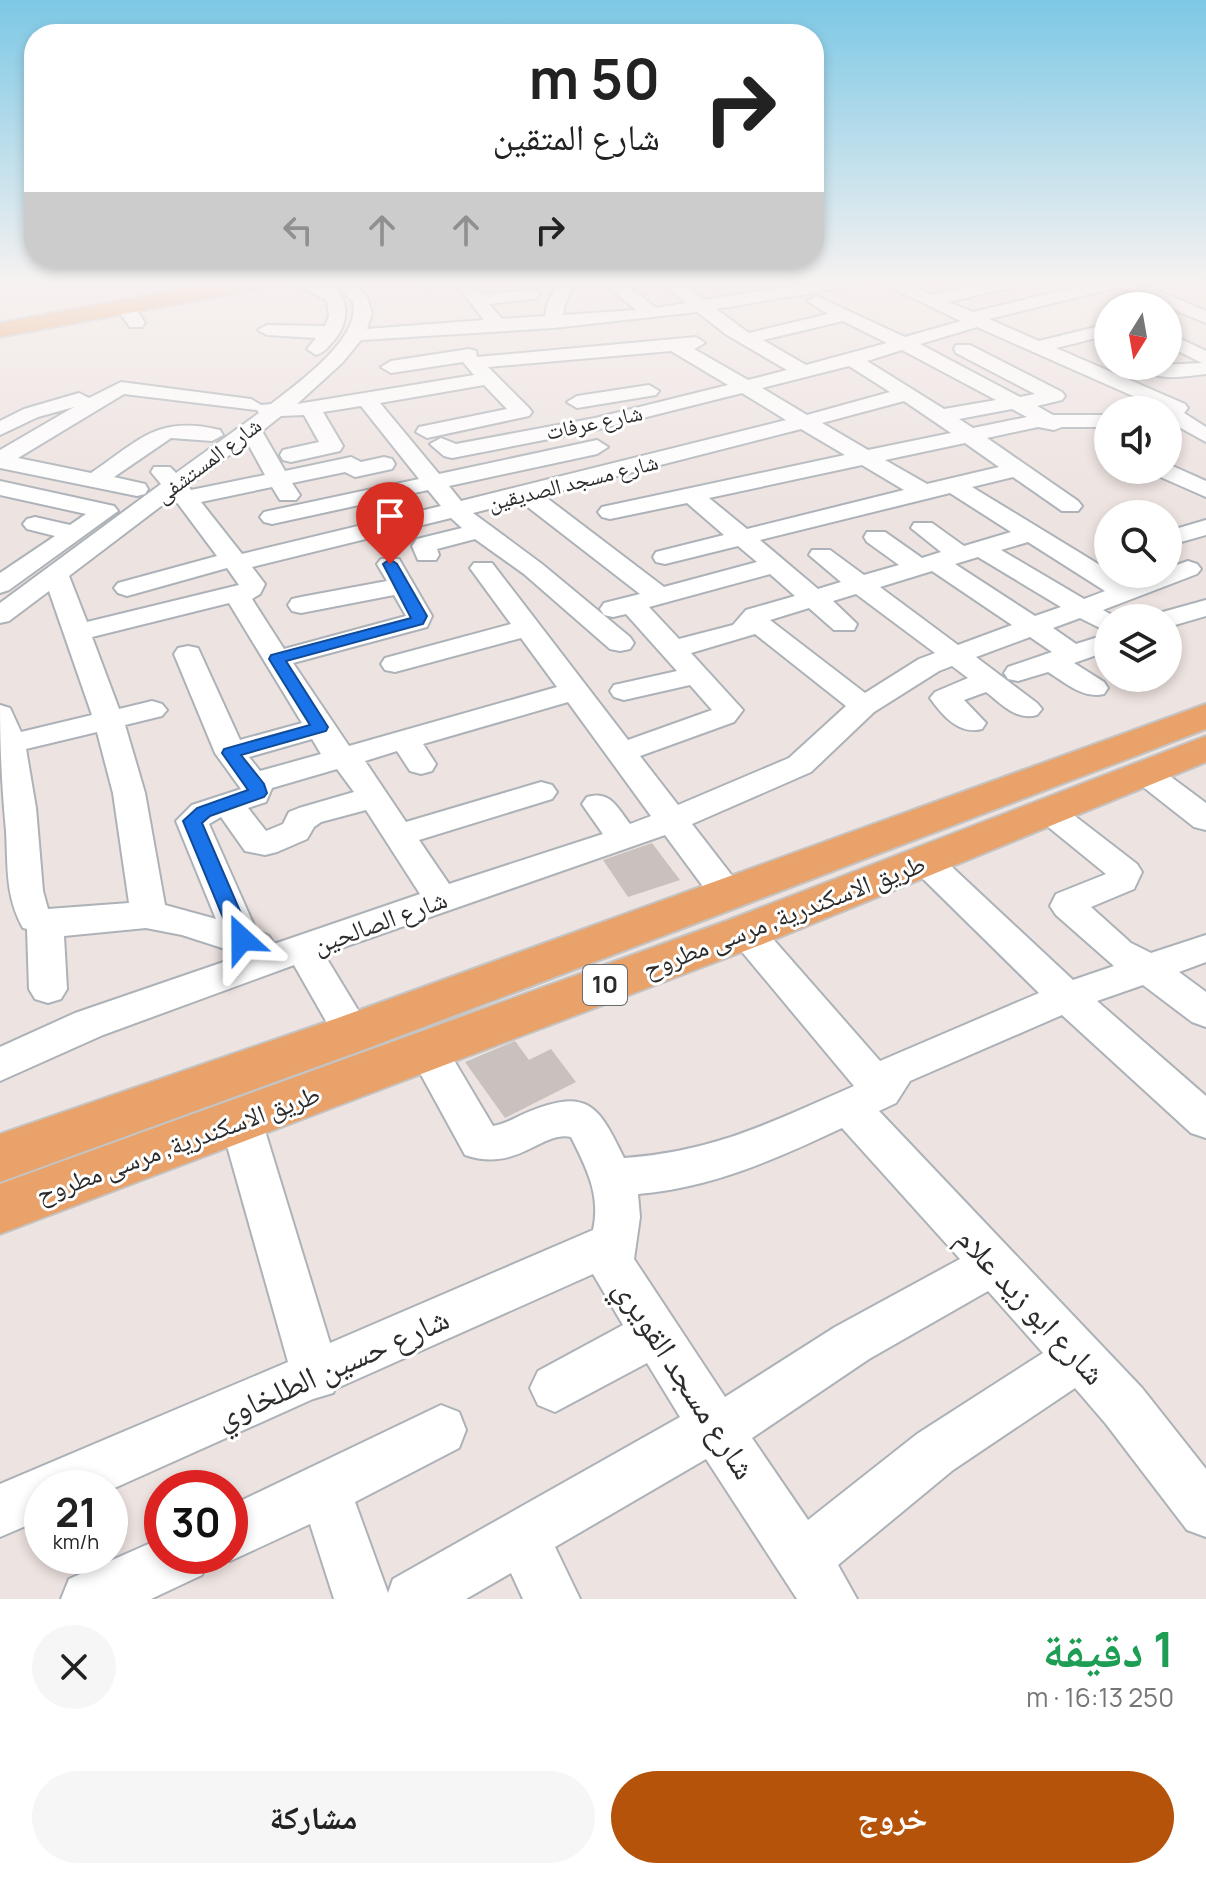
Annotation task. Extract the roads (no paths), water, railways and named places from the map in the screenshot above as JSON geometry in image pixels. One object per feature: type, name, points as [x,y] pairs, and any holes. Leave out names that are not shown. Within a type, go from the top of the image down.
[{"type":"main road","name":"طريق الاسكندرية, مرسى مطروح","points":[[0,1209],[428,1051],[737,914],[1206,716]]},
{"type":"main road","name":"طريق الاسكندرية, مرسى مطروح","points":[[0,1158],[353,1033],[737,914],[925,861],[1206,748]]},
{"type":"street","name":"شارع المستشفى","points":[[0,585],[137,489],[172,481],[198,445],[317,375],[329,356]]},
{"type":"street","points":[[391,367],[581,356]]},
{"type":"street","points":[[652,356],[669,370]]},
{"type":"street","points":[[701,356],[744,385],[923,492]]},
{"type":"street","points":[[776,356],[831,386]]},
{"type":"street","points":[[847,356],[941,416],[1070,506]]},
{"type":"street","name":"شارع عرفات","points":[[440,434],[452,451],[596,436],[631,415],[863,356]]},
{"type":"street","points":[[928,356],[1019,403],[1084,442]]},
{"type":"street","points":[[941,416],[1053,397],[1053,393],[976,356]]},
{"type":"street","points":[[934,381],[1011,356]]},
{"type":"street","points":[[1061,356],[1094,369]]},
{"type":"street","points":[[272,517],[433,481],[596,436],[554,358]]},
{"type":"street","points":[[219,400],[179,430],[165,432],[84,488],[14,474],[6,447],[129,387],[219,400],[255,414],[311,409],[417,392],[473,361]]},
{"type":"street","points":[[417,392],[440,434],[522,412],[473,361]]},
{"type":"street","points":[[1182,370],[1206,368]]},
{"type":"street","points":[[1086,391],[1113,380]]},
{"type":"street","points":[[1134,380],[1153,396]]},
{"type":"street","points":[[570,389],[692,381]]},
{"type":"street","points":[[1150,394],[1206,383]]},
{"type":"street","name":"شارع مسجد الصديقين","points":[[229,554],[457,511],[908,394]]},
{"type":"street","points":[[367,400],[457,511],[479,531],[533,569],[620,643]]},
{"type":"street","points":[[666,406],[688,420]]},
{"type":"street","points":[[755,412],[780,406]]},
{"type":"street","points":[[272,468],[331,447],[311,409]]},
{"type":"street","name":"شارع المستشفى","points":[[1,612],[56,574],[255,414]]},
{"type":"street","points":[[255,414],[272,468],[298,511]]},
{"type":"street","points":[[631,415],[657,433],[661,440],[636,447]]},
{"type":"street","points":[[1182,416],[1205,443]]},
{"type":"street","points":[[687,453],[728,485],[1048,420],[1094,421]]},
{"type":"street","points":[[179,430],[198,445]]},
{"type":"street","points":[[148,443],[198,445]]},
{"type":"street","points":[[764,446],[848,512]]},
{"type":"street","points":[[122,462],[172,481],[272,468],[354,468],[384,464]]},
{"type":"street","points":[[610,512],[717,516],[848,512],[1016,469]]},
{"type":"street","points":[[1182,477],[1204,486]]},
{"type":"street","points":[[97,481],[137,489]]},
{"type":"street","points":[[79,632],[240,593],[252,586],[172,481]]},
{"type":"street","points":[[952,484],[1125,592]]},
{"type":"street","points":[[665,557],[717,516],[728,485]]},
{"type":"street","points":[[0,488],[106,511]]},
{"type":"street","points":[[526,494],[645,600],[674,649],[728,710],[724,716],[622,752]]},
{"type":"street","points":[[639,526],[759,514]]},
{"type":"street","points":[[717,516],[844,624]]},
{"type":"street","points":[[35,524],[74,533]]},
{"type":"street","points":[[1182,535],[1206,527]]},
{"type":"street","points":[[923,528],[979,591],[1031,626],[1094,688]]},
{"type":"street","points":[[427,555],[426,544],[479,531]]},
{"type":"street","points":[[674,649],[743,631],[751,618],[858,583],[1029,534]]},
{"type":"street","points":[[876,537],[948,557],[1080,607],[1094,624]]},
{"type":"street","points":[[146,562],[229,554]]},
{"type":"street","points":[[127,588],[229,554]]},
{"type":"street","points":[[821,555],[1027,709]]},
{"type":"street","points":[[589,616],[776,565]]},
{"type":"street","name":"شارع ابو زيد علام","points":[[533,569],[488,575],[573,691],[674,820],[865,1099],[994,1265],[1124,1406],[1206,1511]]},
{"type":"street","name":"شارع الصالحين","points":[[0,1065],[89,1024],[674,820],[800,765],[864,706],[903,679],[954,655],[1187,569]]},
{"type":"street","points":[[56,574],[109,721],[129,793],[149,915]]},
{"type":"street","points":[[277,659],[415,623],[419,616],[396,575],[301,605]]},
{"type":"street","points":[[950,598],[979,591]]},
{"type":"street","points":[[240,593],[238,597],[320,727],[351,763],[441,899]]},
{"type":"street","points":[[1182,615],[1206,608]]},
{"type":"street","points":[[751,618],[864,706]]},
{"type":"street","points":[[395,664],[526,628]]},
{"type":"street","points":[[1018,673],[1094,645]]},
{"type":"street","points":[[188,654],[230,753],[254,783],[258,793],[196,816],[193,826],[242,939]]},
{"type":"street","points":[[624,691],[698,675]]},
{"type":"street","points":[[971,723],[945,698],[989,680]]},
{"type":"street","points":[[254,783],[344,757],[412,751],[481,704],[573,691]]},
{"type":"street","points":[[152,710],[109,721],[4,735],[11,865],[23,880],[31,912],[36,919],[45,923],[149,915],[242,939],[289,955],[353,1033]]},
{"type":"street","points":[[230,753],[320,727]]},
{"type":"street","points":[[1144,772],[1206,819]]},
{"type":"street","points":[[399,835],[541,792]]},
{"type":"street","points":[[228,804],[257,843],[265,844],[295,831],[305,817],[373,797]]},
{"type":"street","points":[[598,804],[624,839]]},
{"type":"street","points":[[1047,810],[1125,872],[1122,881],[1068,903],[1068,906],[1118,952],[1147,968],[1206,1012]]},
{"type":"street","points":[[925,861],[1067,997],[1206,1121]]},
{"type":"street","points":[[45,923],[48,989]]},
{"type":"street","points":[[611,1178],[660,1174],[707,1165],[757,1148],[865,1099],[896,1070],[1067,997],[1206,948]]},
{"type":"street","name":"شارع مسجد القويري","points":[[428,1051],[480,1142],[499,1144],[565,1117],[574,1117],[586,1125],[611,1178],[618,1208],[616,1227],[609,1245],[612,1265],[816,1580]]},
{"type":"street","points":[[241,1121],[316,1376]]},
{"type":"street","name":"شارع حسين الطلخاوي","points":[[97,1470],[609,1245]]},
{"type":"street","points":[[413,1599],[716,1429],[858,1337],[994,1265]]},
{"type":"street","points":[[555,1388],[655,1333]]},
{"type":"street","points":[[816,1580],[872,1498],[942,1444],[1010,1398],[1079,1359]]},
{"type":"street","points":[[248,1526],[441,1430]]},
{"type":"street","points":[[325,1490],[362,1599]]},
{"type":"street","points":[[0,1511],[24,1501]]},
{"type":"street","points":[[522,1537],[552,1599]]},
{"type":"street","points":[[120,1592],[152,1574]]}]
